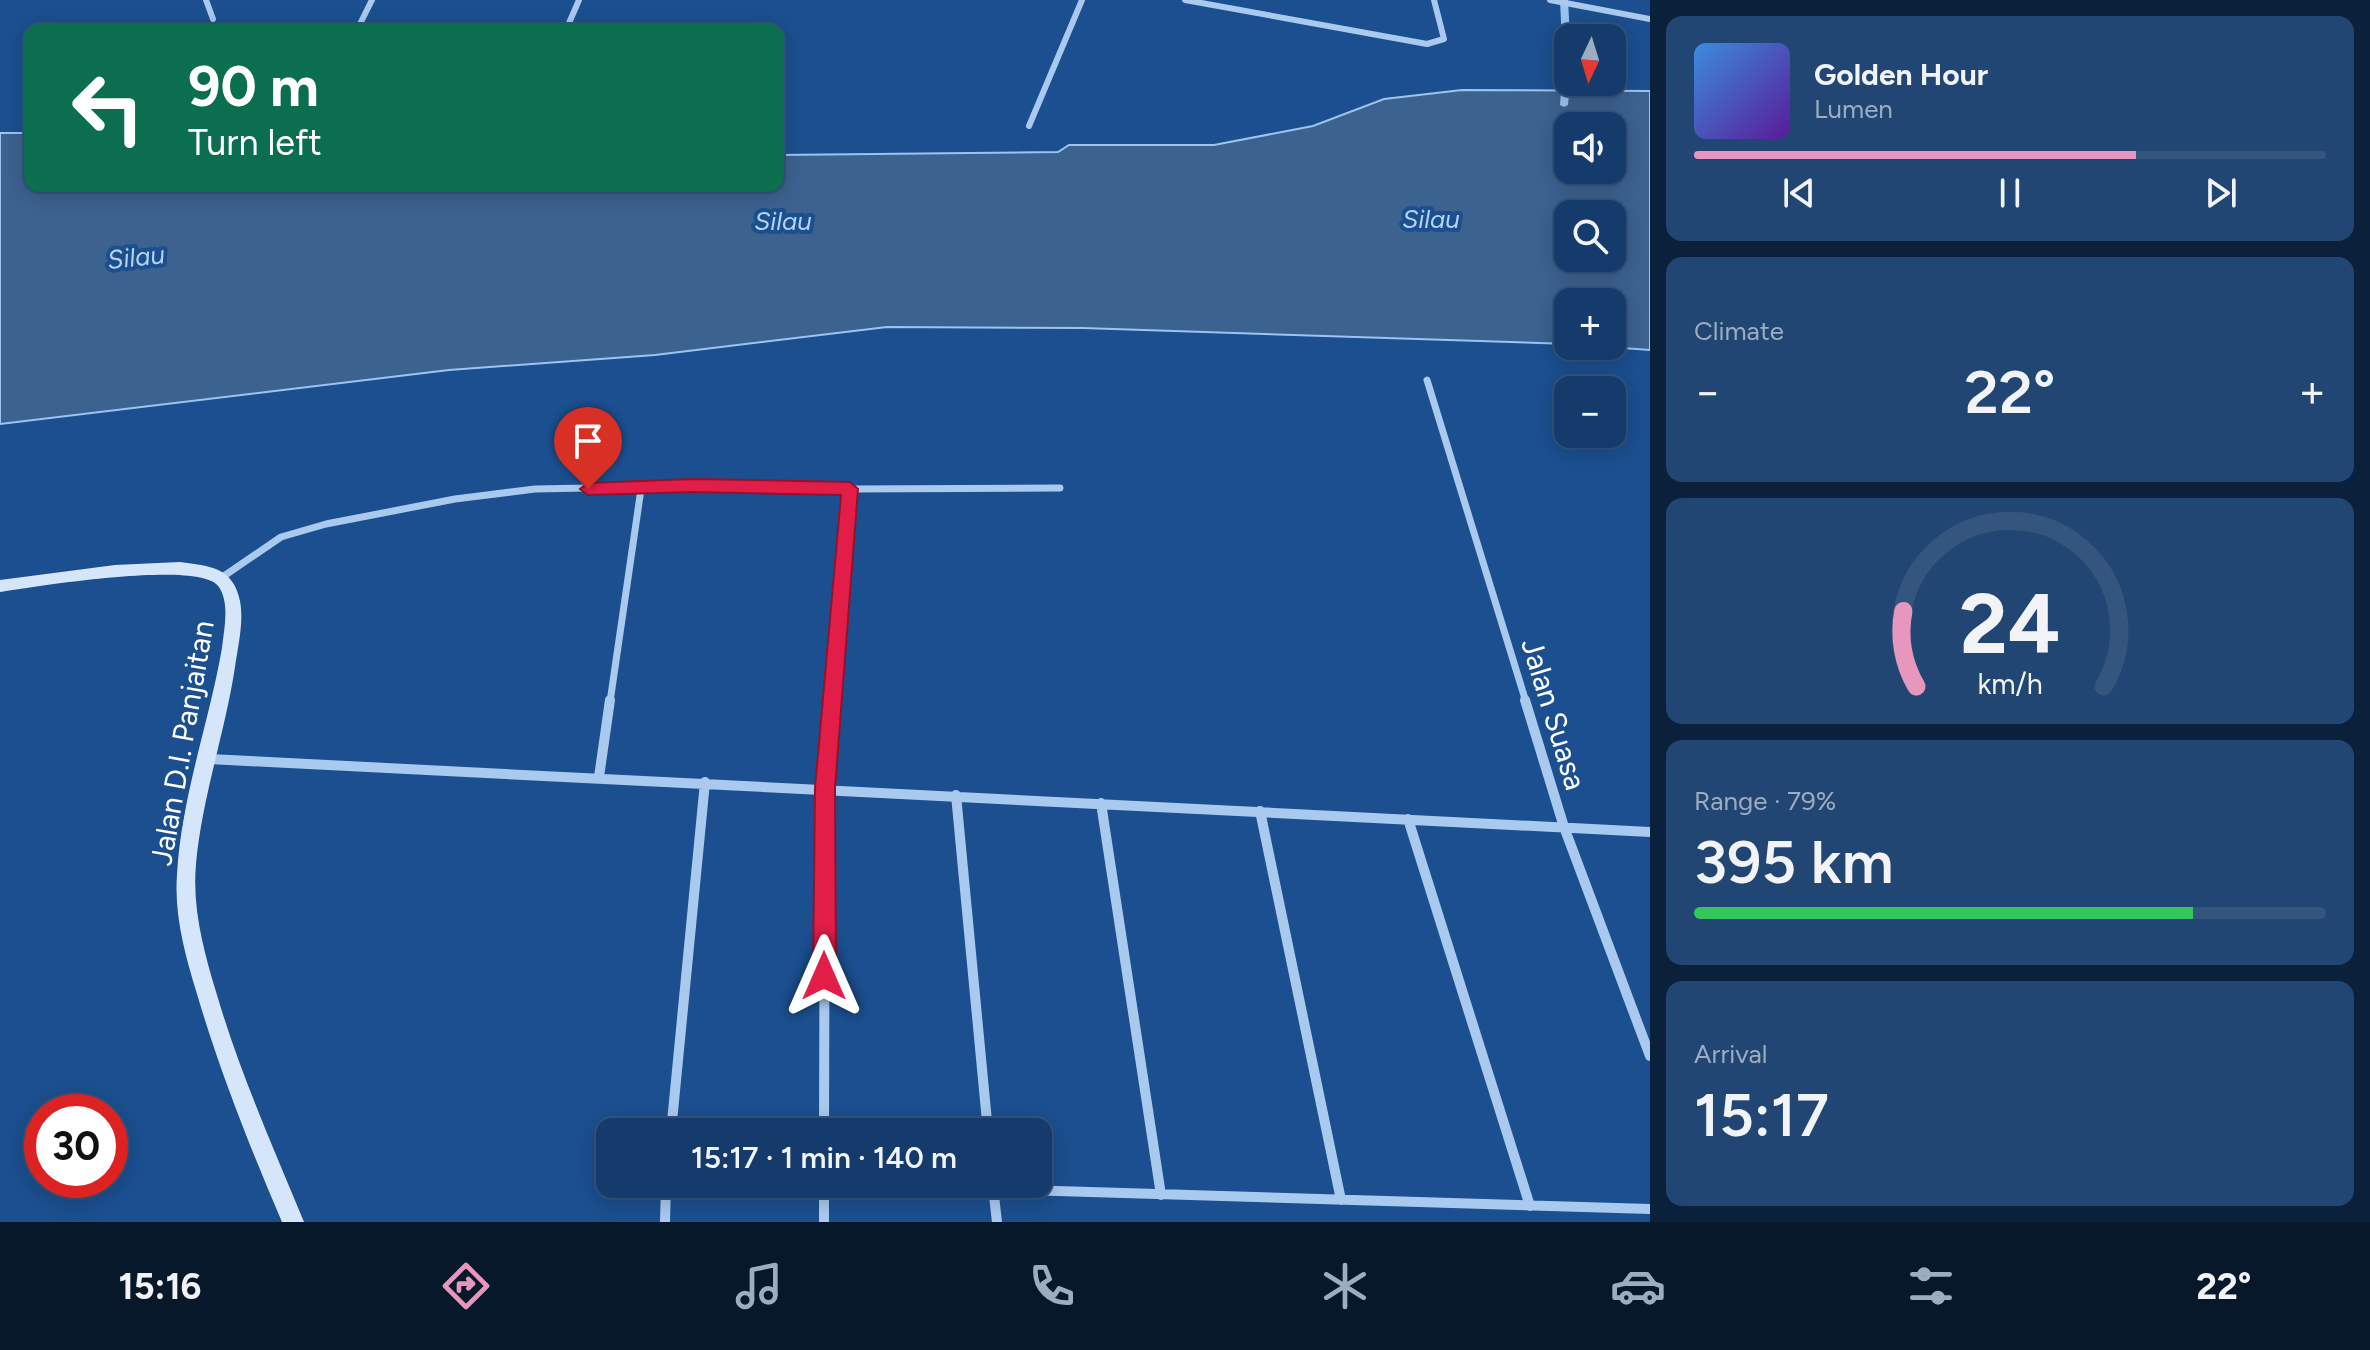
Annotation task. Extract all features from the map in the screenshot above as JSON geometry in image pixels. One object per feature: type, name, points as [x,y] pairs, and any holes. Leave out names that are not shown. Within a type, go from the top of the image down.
[{"type":"main road","points":[[0,586],[146,569],[197,569],[221,578]]},
{"type":"main road","name":"Jalan D.I. Panjaitan","points":[[221,578],[228,588],[234,614],[209,759],[192,825],[185,877],[189,935],[225,1056],[293,1222]]},
{"type":"street","points":[[206,0],[213,19]]},
{"type":"street","points":[[360,24],[372,0]]},
{"type":"street","points":[[569,24],[579,0]]},
{"type":"street","points":[[1029,126],[1082,0]]},
{"type":"street","points":[[1185,0],[1427,44],[1444,39],[1434,0]]},
{"type":"street","points":[[1550,0],[1650,19]]},
{"type":"street","name":"Jalan Suasa","points":[[1427,380],[1564,827],[1650,1056]]},
{"type":"street","points":[[221,578],[281,537],[326,524],[455,499],[535,489],[693,486],[1060,488]]},
{"type":"street","points":[[599,777],[641,489]]},
{"type":"street","points":[[824,1118],[825,788],[850,489]]},
{"type":"street","points":[[209,759],[1650,832]]},
{"type":"street","points":[[672,1118],[705,782]]},
{"type":"street","points":[[956,795],[987,1118]]},
{"type":"street","points":[[1101,803],[1161,1195]]},
{"type":"street","points":[[1260,811],[1341,1200]]},
{"type":"street","points":[[1408,819],[1530,1206]]},
{"type":"street","points":[[1052,1190],[1650,1209]]},
{"type":"street","points":[[665,1222],[666,1198]]},
{"type":"street","points":[[824,1198],[824,1222]]},
{"type":"street","points":[[994,1198],[997,1222]]},
{"type":"water","name":"Silau","points":[[1462,90],[1554,90],[1554,96],[1626,96],[1626,91],[1650,91],[1650,350],[1626,348],[1626,288],[1554,288],[1554,344],[1083,328],[887,327],[655,355],[449,370],[0,424],[0,133],[24,133],[24,192],[784,192],[784,155],[1058,152],[1069,145],[1214,145],[1313,126],[1384,99]]},
{"type":"waterway","points":[[1564,0],[1567,66],[1564,105]]},
{"type":"route","points":[[588,489],[693,486],[850,489],[825,788],[824,976]]}]
